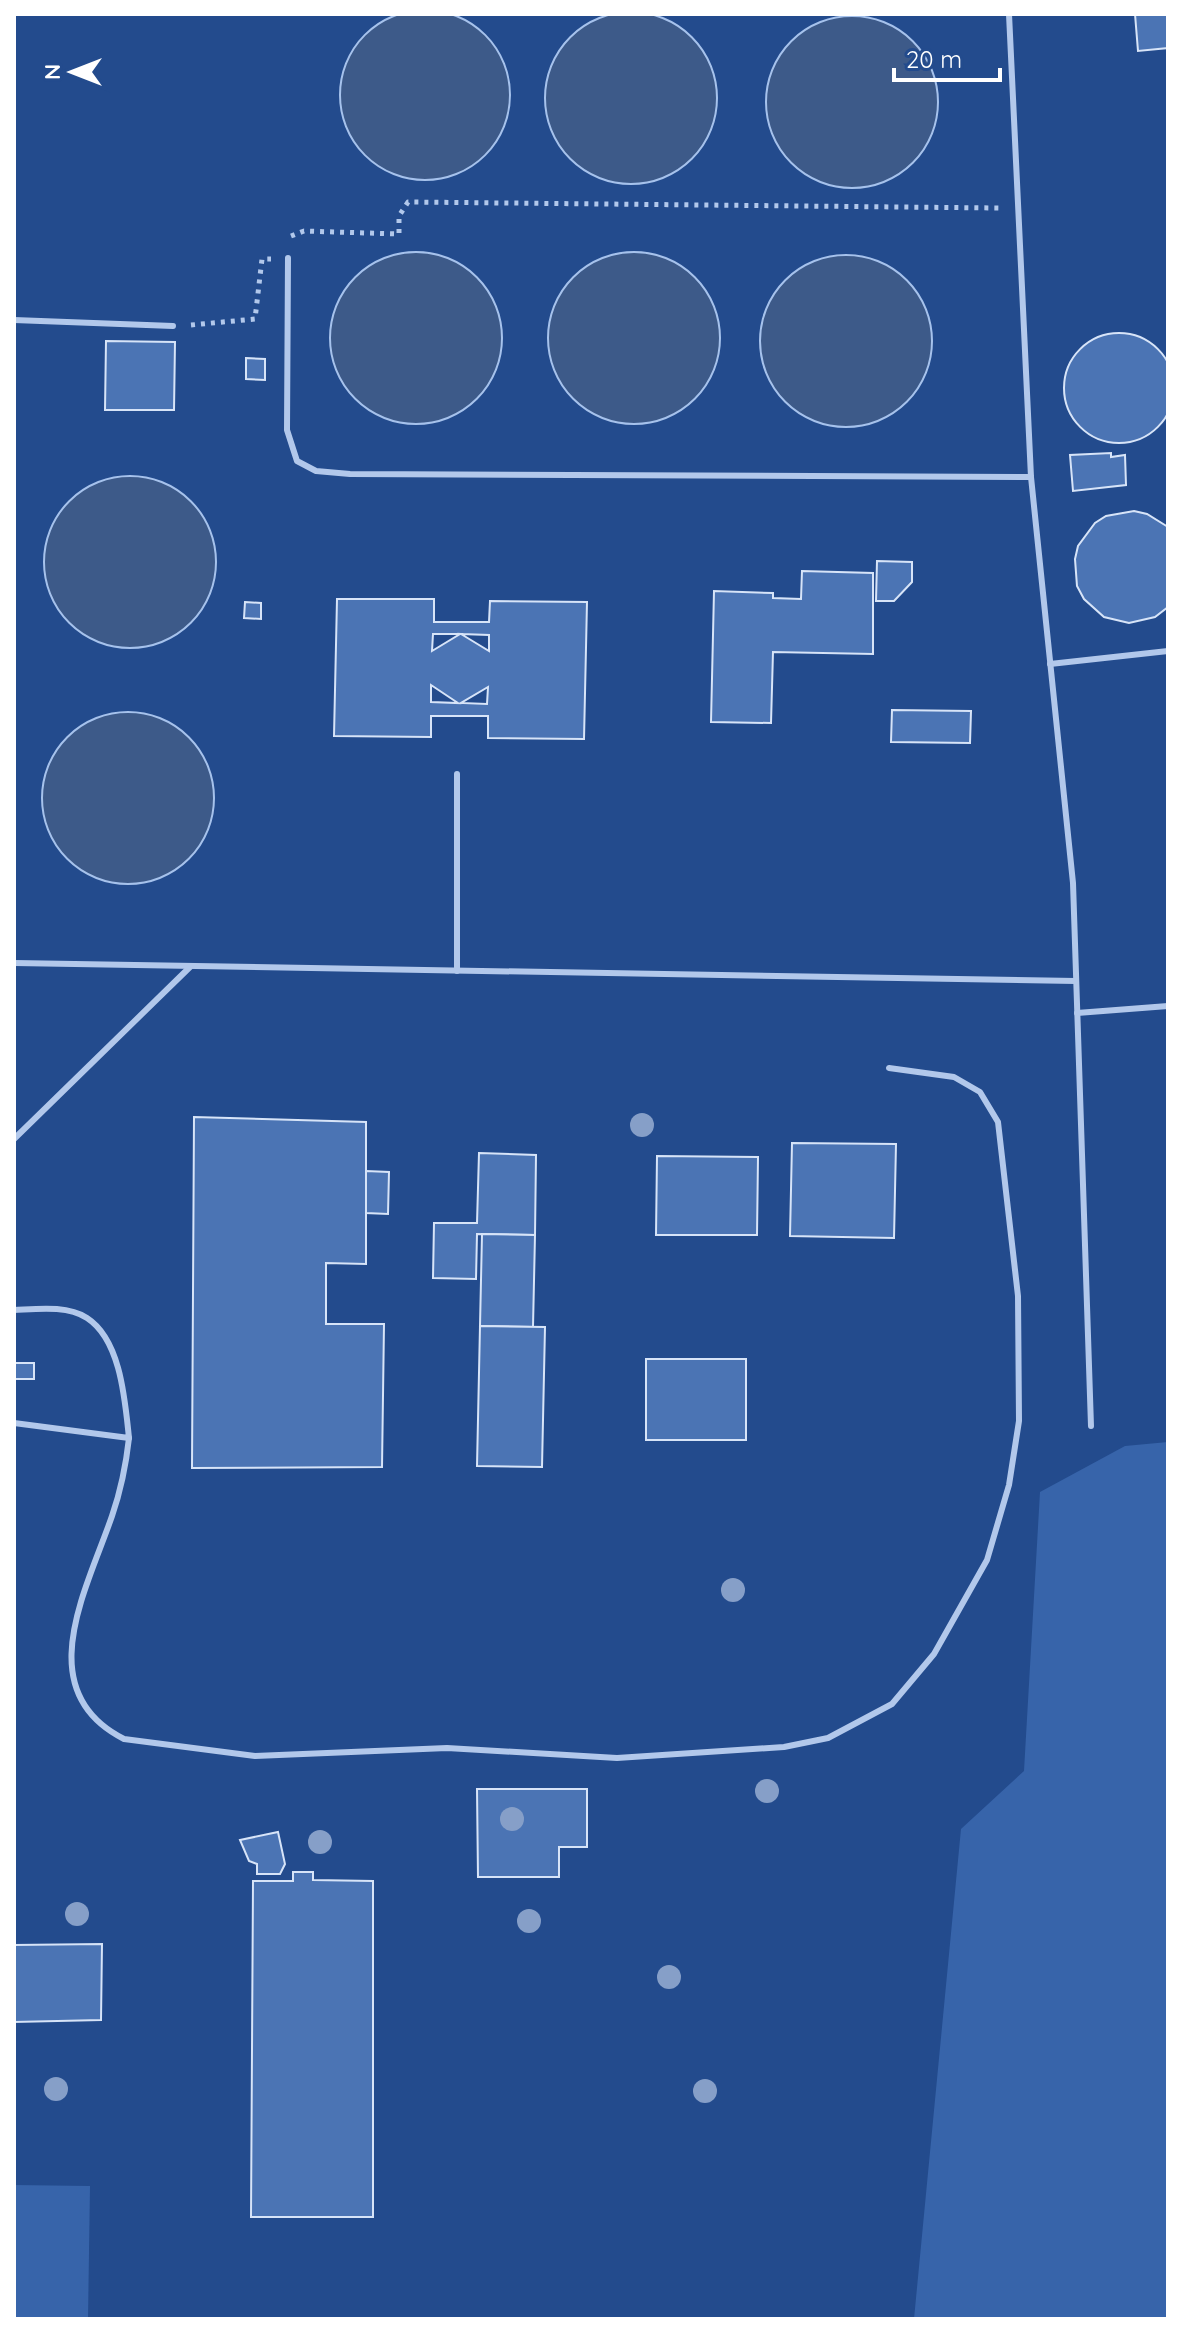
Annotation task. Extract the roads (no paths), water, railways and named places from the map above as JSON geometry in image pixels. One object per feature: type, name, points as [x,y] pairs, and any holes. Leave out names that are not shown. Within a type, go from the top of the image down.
[{"type":"lane","points":[[1009,14],[1031,477],[1073,883],[1091,1426]]},
{"type":"lane","points":[[288,258],[287,430],[297,461],[316,471],[350,474],[1031,477]]},
{"type":"lane","points":[[14,320],[173,326]]},
{"type":"lane","points":[[1050,664],[1168,651]]},
{"type":"lane","points":[[457,774],[457,971]]},
{"type":"lane","points":[[14,963],[1076,981]]},
{"type":"lane","points":[[14,1139],[190,967]]},
{"type":"lane","points":[[1077,1013],[1168,1006]]},
{"type":"lane","points":[[14,1310],[70,1311],[88,1318],[98,1330],[121,1374],[129,1438],[122,1484],[73,1629],[71,1666],[78,1697],[91,1716],[105,1729],[124,1739],[255,1756],[447,1748],[617,1758],[784,1747],[828,1738],[892,1704],[934,1654],[987,1560],[1009,1485],[1019,1421],[1018,1296],[998,1122],[980,1092],[954,1077],[889,1068]]},
{"type":"lane","points":[[14,1423],[129,1438]]}]
